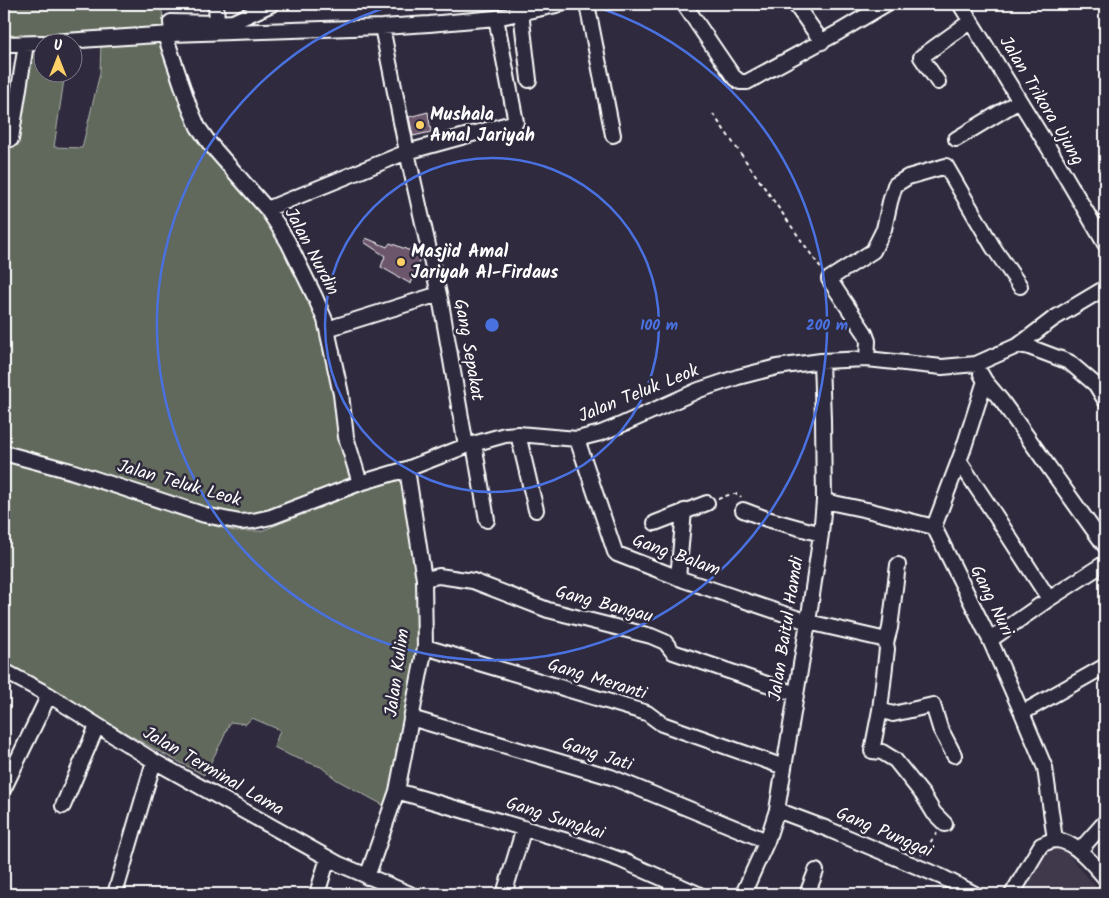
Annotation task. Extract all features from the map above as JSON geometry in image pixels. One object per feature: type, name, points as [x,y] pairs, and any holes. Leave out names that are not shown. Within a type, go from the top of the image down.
[{"type":"street","points":[[216,4],[219,28]]},
{"type":"street","points":[[219,28],[272,4]]},
{"type":"street","points":[[82,39],[170,30],[219,28],[382,27],[496,18],[561,4]]},
{"type":"street","points":[[587,4],[613,135]]},
{"type":"street","points":[[684,4],[733,76],[740,82],[747,82],[822,42],[886,4]]},
{"type":"street","points":[[795,4],[822,42]]},
{"type":"street","name":"Jalan Trikora Ujung","points":[[960,4],[1105,244]]},
{"type":"street","points":[[521,12],[529,80]]},
{"type":"street","points":[[267,210],[407,152],[516,122],[496,18]]},
{"type":"street","points":[[938,82],[921,57],[971,21]]},
{"type":"street","name":"Gang Sepakat","points":[[382,27],[407,152],[487,520]]},
{"type":"street","name":"Jalan Nurdin","points":[[170,30],[189,106],[198,126],[210,144],[277,224],[288,242],[325,320],[341,394],[346,437],[360,483]]},
{"type":"street","points":[[4,44],[32,44]]},
{"type":"street","points":[[11,140],[26,44]]},
{"type":"street","points":[[956,139],[1019,101]]},
{"type":"street","points":[[867,359],[868,341],[865,333],[829,279],[873,251],[884,229],[895,185],[908,177],[946,166],[993,247],[1020,286]]},
{"type":"street","name":"Jalan Teluk Leok","points":[[4,454],[71,471],[205,515],[240,522],[253,522],[360,483],[407,469],[470,445],[505,435],[518,434],[577,439],[608,430],[699,390],[777,367],[821,361],[867,359],[942,367],[976,364],[1019,345],[1053,318],[1105,288]]},
{"type":"street","points":[[327,329],[439,294]]},
{"type":"street","points":[[1019,345],[1069,362],[1096,385],[1105,400]]},
{"type":"street","name":"Jalan Baitul Hamdi","points":[[743,894],[767,842],[777,810],[821,534],[824,501],[821,361]]},
{"type":"street","points":[[976,364],[985,381],[1001,400],[1105,546]]},
{"type":"street","points":[[824,501],[934,527],[963,450],[985,381]]},
{"type":"street","points":[[518,434],[536,510]]},
{"type":"street","name":"Gang Balam","points":[[577,439],[615,552],[620,556],[678,578],[808,622],[882,639],[886,643]]},
{"type":"street","points":[[958,461],[996,515],[1049,599]]},
{"type":"street","name":"Jalan Kulim","points":[[368,877],[397,791],[425,647],[424,579],[407,469]]},
{"type":"street","points":[[655,523],[706,503]]},
{"type":"street","points":[[743,510],[767,519],[821,534]]},
{"type":"street","points":[[678,578],[684,512]]},
{"type":"street","name":"Gang Nuri","points":[[934,527],[990,640],[1045,768],[1055,840]]},
{"type":"street","points":[[990,640],[1105,563]]},
{"type":"street","points":[[898,565],[890,628],[886,643],[887,650],[880,710],[872,750],[882,752],[895,760],[923,795],[934,813],[945,824]]},
{"type":"street","name":"Gang Bangau","points":[[424,579],[439,576],[473,581],[548,610],[651,636],[665,642],[673,652],[796,694]]},
{"type":"street","name":"Gang Meranti","points":[[425,647],[647,713],[662,724],[784,767]]},
{"type":"street","points":[[1022,713],[1105,666]]},
{"type":"street","name":"Jalan Terminal Lama","points":[[4,671],[49,695],[154,761],[328,858],[410,894]]},
{"type":"street","points":[[4,788],[49,695]]},
{"type":"street","points":[[880,710],[892,714],[933,705],[940,728],[954,755]]},
{"type":"street","name":"Gang Jati","points":[[411,718],[611,777],[767,842]]},
{"type":"street","points":[[63,806],[97,726]]},
{"type":"street","points":[[115,894],[154,761]]},
{"type":"street","name":"Gang Sungkai","points":[[397,791],[524,828],[621,860],[698,894]]},
{"type":"street","name":"Gang Punggai","points":[[777,810],[914,865],[975,894]]},
{"type":"street","points":[[1080,850],[1105,822]]},
{"type":"street","points":[[504,894],[524,828]]},
{"type":"street","points":[[1012,894],[1041,845],[1055,840],[1080,850],[1105,878]]},
{"type":"street","points":[[317,894],[328,858]]},
{"type":"street","points":[[807,894],[816,871]]},
{"type":"path","points":[[713,114],[829,279]]},
{"type":"path","points":[[706,503],[731,494],[739,494],[743,501],[743,510]]},
{"type":"path","points":[[914,865],[945,824]]},
{"type":"shaded area","points":[[1041,842],[1063,848],[1102,894],[1011,894]]},
{"type":"green space","points":[[4,4],[160,4],[166,27],[82,32],[32,32],[32,35],[4,37]]},
{"type":"green space","points":[[153,41],[163,44],[197,139],[255,203],[276,230],[299,277],[320,329],[343,448],[354,478],[261,513],[240,516],[212,511],[4,448],[4,146],[19,145],[32,48],[32,82],[64,82],[54,147],[82,148],[100,73],[101,43]]},
{"type":"green space","points":[[4,460],[198,522],[235,531],[261,531],[401,476],[418,575],[420,640],[385,806],[337,780],[321,767],[291,756],[274,747],[280,730],[252,718],[246,724],[230,722],[204,775],[4,665]]},
{"type":"building","name":"Mushala Amal Jariyah","points":[[428,112],[431,132],[413,136],[409,117]]},
{"type":"building","name":"Masjid Amal Jariyah Al-Firdaus","points":[[366,238],[387,247],[390,243],[421,255],[411,284],[381,267],[385,256],[364,242]]},
{"type":"place","name":"Mushala Amal Jariyah","points":[[420,125]]},
{"type":"place","name":"Masjid Amal Jariyah Al-Firdaus","points":[[401,262]]}]
